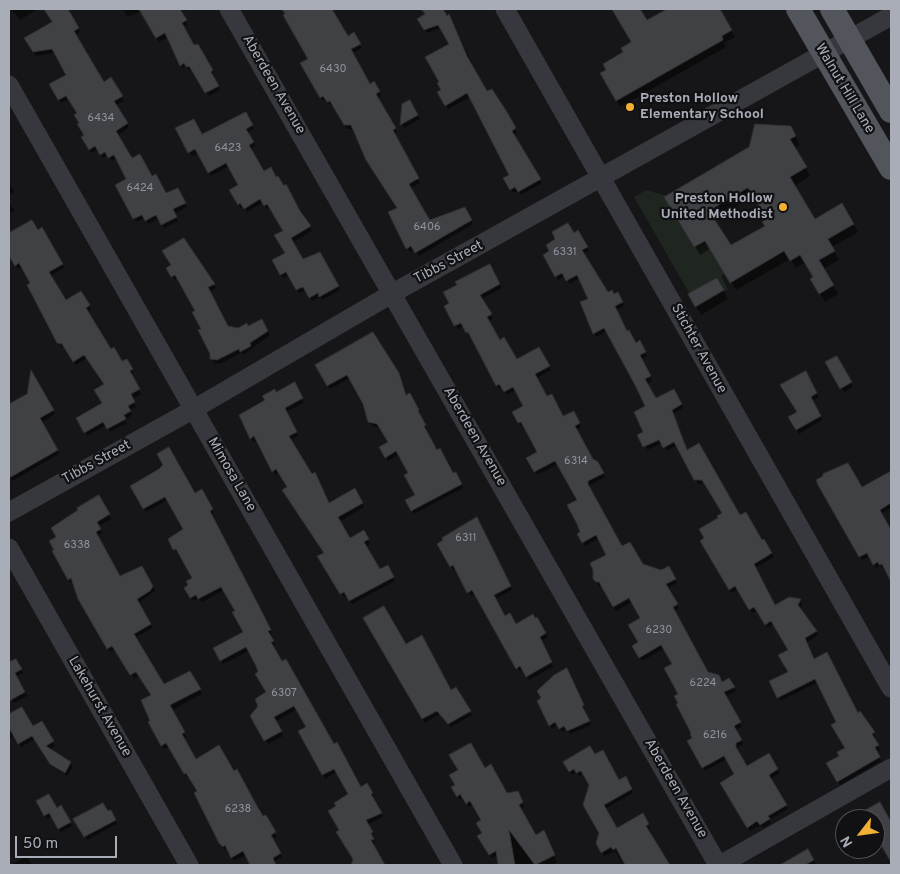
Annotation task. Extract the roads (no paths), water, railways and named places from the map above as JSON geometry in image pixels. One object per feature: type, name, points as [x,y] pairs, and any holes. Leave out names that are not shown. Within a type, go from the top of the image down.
[{"type":"main road","name":"Walnut Hill Lane","points":[[798,9],[891,168]]},
{"type":"main road","name":"Walnut Hill Lane","points":[[832,9],[891,112]]},
{"type":"street","name":"Aberdeen Avenue","points":[[229,9],[719,865]]},
{"type":"street","name":"Stichter Avenue","points":[[505,9],[891,688]]},
{"type":"street","name":"Tibbs Street","points":[[9,512],[194,409],[393,293],[891,16]]},
{"type":"street","name":"Mimosa Lane","points":[[9,85],[453,865]]},
{"type":"street","name":"Lakehurst Avenue","points":[[9,548],[189,865]]},
{"type":"street","points":[[719,865],[891,768]]},
{"type":"place","name":"Preston Hollow Elementary School","points":[[630,107]]},
{"type":"place","name":"Preston Hollow United Methodist","points":[[783,207]]}]
